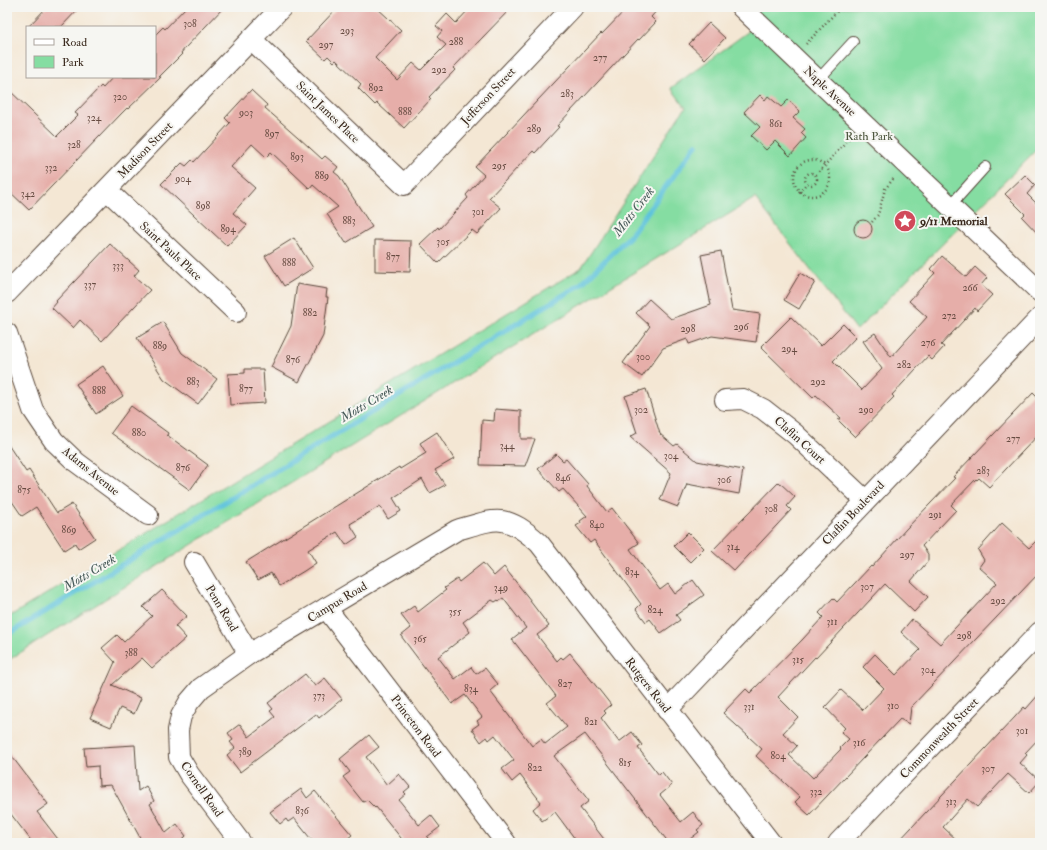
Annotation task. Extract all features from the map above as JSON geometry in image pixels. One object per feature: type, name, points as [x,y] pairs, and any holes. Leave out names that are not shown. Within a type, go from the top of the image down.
[{"type":"street","name":"Madison Street","points":[[7,293],[282,7]]},
{"type":"street","name":"Jefferson Street","points":[[404,185],[572,7]]},
{"type":"street","name":"Naple Avenue","points":[[741,7],[1040,292]]},
{"type":"street","name":"Saint James Place","points":[[252,39],[404,185]]},
{"type":"street","name":"Saint Pauls Place","points":[[107,190],[236,312]]},
{"type":"street","name":"Claflin Boulevard","points":[[667,710],[865,500],[1040,318]]},
{"type":"street","name":"Adams Avenue","points":[[7,333],[33,410],[54,441],[76,462],[148,515]]},
{"type":"street","name":"Claflin Court","points":[[725,400],[743,399],[752,402],[763,409],[794,434],[865,500]]},
{"type":"street","name":"Campus Road","points":[[178,730],[181,716],[189,702],[201,688],[249,654],[457,530],[489,520],[501,520],[512,523],[524,530]]},
{"type":"street","name":"Rutgers Road","points":[[524,530],[539,543],[771,843]]},
{"type":"street","name":"Penn Road","points":[[194,562],[249,654]]},
{"type":"street","name":"Princeton Road","points":[[326,608],[506,843]]},
{"type":"street","name":"Commonwealth Street","points":[[838,843],[1040,632]]},
{"type":"street","name":"Cornell Road","points":[[178,730],[180,757],[189,774],[240,843]]},
{"type":"lane","points":[[818,80],[853,42]]},
{"type":"lane","points":[[950,206],[986,167]]},
{"type":"path","points":[[793,57],[841,7]]},
{"type":"path","points":[[816,175],[864,123]]},
{"type":"path","points":[[814,160],[824,165],[830,176],[830,183],[827,189],[823,193],[811,197],[799,192],[794,182],[795,171],[799,166],[803,162],[814,160]]},
{"type":"path","points":[[872,222],[878,215],[885,189],[890,182],[908,165]]},
{"type":"path","points":[[807,184],[805,180],[807,175],[812,173],[816,175]]},
{"type":"path","points":[[799,192],[807,184],[811,185],[816,183],[818,178],[816,175]]},
{"type":"green space","name":"Rath Park","points":[[747,7],[1040,7],[1040,146],[857,330],[755,198],[207,535],[7,661],[7,618],[581,268],[686,108],[671,88],[749,31]]},
{"type":"building","points":[[47,7],[80,7],[62,26],[29,26]]},
{"type":"building","points":[[186,7],[224,7],[185,48],[181,53],[182,54],[159,77],[161,77],[121,114],[29,210],[7,189],[7,88],[57,136],[78,115],[75,113],[101,86],[103,88],[112,78],[156,78],[156,34],[163,27],[165,29]]},
{"type":"building","points":[[338,7],[376,7],[401,30],[375,58],[397,80],[413,63],[421,70],[446,45],[437,37],[442,31],[436,26],[447,14],[456,23],[471,7],[512,7],[453,68],[455,70],[429,97],[431,99],[404,128],[377,103],[375,105],[358,88],[361,84],[336,60],[334,62],[328,56],[325,59],[306,41]]},
{"type":"building","points":[[628,7],[660,7],[651,17],[656,22],[639,40],[638,39],[557,126],[559,127],[535,153],[533,151],[489,198],[501,208],[477,234],[472,230],[438,263],[420,244],[438,227],[439,229],[468,198],[466,195],[484,175],[475,167],[601,33],[602,34]]},
{"type":"building","points":[[709,23],[725,38],[705,59],[689,44]]},
{"type":"building","points":[[251,90],[267,105],[265,108],[322,159],[325,156],[338,167],[334,172],[339,176],[372,227],[346,243],[327,214],[338,207],[313,185],[310,189],[271,152],[266,157],[252,144],[231,167],[255,188],[233,213],[247,225],[227,246],[161,184],[182,163],[186,166],[192,160],[194,162],[230,123],[225,118]]},
{"type":"building","points":[[760,95],[765,100],[768,96],[781,107],[788,100],[800,111],[793,118],[805,129],[801,133],[806,138],[790,156],[775,141],[766,150],[751,136],[760,127],[744,112]]},
{"type":"building","points":[[1025,175],[1035,185],[1027,194],[1036,203],[1040,199],[1040,236],[1022,217],[1025,214],[1005,194]]},
{"type":"building","points":[[863,220],[869,223],[872,229],[869,235],[863,238],[857,235],[854,229],[857,223]]},
{"type":"building","points":[[294,238],[313,268],[284,286],[265,256]]},
{"type":"building","points":[[375,240],[411,241],[410,272],[375,271]]},
{"type":"building","points":[[110,244],[139,270],[134,276],[150,290],[102,341],[80,320],[73,328],[52,308],[57,302],[56,301]]},
{"type":"building","points":[[721,251],[732,310],[760,314],[756,342],[712,336],[689,344],[687,339],[663,348],[642,377],[623,363],[650,326],[636,313],[649,299],[671,319],[711,305],[701,255]]},
{"type":"building","points":[[942,256],[966,277],[975,267],[987,278],[981,285],[992,295],[977,311],[975,308],[941,345],[944,347],[932,360],[928,356],[892,395],[894,397],[855,437],[838,420],[841,418],[816,395],[813,398],[761,347],[791,317],[821,346],[843,324],[856,337],[833,361],[862,390],[882,369],[863,341],[875,333],[891,357],[927,317],[909,301],[935,273],[931,269]]},
{"type":"building","points":[[800,273],[815,282],[799,309],[784,300]]},
{"type":"building","points":[[297,284],[327,289],[326,297],[328,297],[323,336],[299,382],[271,367],[291,326]]},
{"type":"building","points":[[163,322],[182,353],[217,379],[198,404],[164,379],[137,338]]},
{"type":"building","points":[[103,366],[123,396],[96,414],[76,384]]},
{"type":"building","points":[[245,369],[263,369],[265,403],[230,405],[228,374],[245,373]]},
{"type":"building","points":[[646,389],[660,434],[674,446],[677,444],[697,461],[743,470],[739,494],[687,484],[678,507],[660,500],[671,473],[630,437],[637,433],[625,396]]},
{"type":"building","points":[[1033,393],[1040,400],[1040,433],[989,487],[979,478],[977,480],[976,479],[951,505],[956,510],[922,546],[928,554],[928,561],[911,581],[928,597],[914,612],[885,584],[778,697],[798,717],[783,733],[797,746],[789,755],[813,778],[849,739],[841,732],[845,728],[825,707],[841,690],[863,710],[884,688],[863,667],[875,654],[896,675],[920,650],[901,632],[912,619],[940,644],[997,583],[979,567],[984,560],[978,550],[1002,523],[1029,548],[1040,537],[1040,572],[911,707],[909,724],[900,719],[809,815],[795,802],[800,797],[756,756],[762,749],[723,713],[746,689],[750,693],[803,639],[823,617],[819,613],[833,598],[837,602],[871,566],[872,567],[955,478],[953,477]]},
{"type":"building","points":[[131,406],[208,465],[190,490],[111,433]]},
{"type":"building","points":[[495,409],[521,411],[521,439],[535,439],[525,466],[480,465],[482,420],[494,421]]},
{"type":"building","points":[[437,432],[454,459],[435,470],[445,485],[430,493],[422,479],[393,498],[401,511],[388,519],[380,506],[350,524],[358,537],[346,545],[337,532],[308,550],[316,563],[304,571],[279,586],[271,573],[258,580],[246,562],[399,467],[400,469],[426,453],[420,443]]},
{"type":"building","points":[[7,443],[26,472],[29,470],[57,513],[72,504],[95,538],[78,549],[75,543],[64,550],[36,507],[22,516],[7,494]]},
{"type":"building","points":[[556,454],[563,461],[566,459],[588,484],[587,486],[607,512],[612,508],[639,543],[630,549],[660,590],[668,584],[675,594],[693,580],[704,595],[676,615],[680,620],[661,633],[650,619],[646,622],[636,609],[641,604],[594,540],[590,543],[576,526],[587,516],[563,489],[559,492],[538,469]]},
{"type":"building","points":[[779,482],[795,497],[787,506],[791,510],[734,571],[712,551]]},
{"type":"building","points":[[688,532],[704,548],[690,562],[674,546]]},
{"type":"building","points":[[483,563],[494,576],[504,567],[549,626],[537,635],[557,661],[561,657],[563,659],[570,653],[611,705],[604,711],[606,713],[601,718],[619,742],[632,732],[642,745],[638,748],[659,775],[662,772],[672,785],[660,795],[681,822],[693,812],[703,825],[697,830],[699,832],[685,843],[669,843],[585,734],[554,756],[589,801],[580,808],[607,843],[578,843],[555,812],[542,821],[533,809],[541,802],[520,775],[512,782],[502,769],[514,760],[495,735],[489,740],[487,737],[481,742],[472,729],[479,724],[477,721],[482,717],[465,695],[452,704],[401,636],[411,628],[401,615],[414,606],[418,612],[446,590],[444,588],[457,579],[459,582]],"holes":[[[503,598],[526,628],[512,639],[556,696],[547,703],[567,727],[545,744],[541,739],[532,746],[490,691],[498,684],[485,668],[476,674],[471,667],[455,679],[438,657],[470,632],[463,622],[492,600],[495,602]]]},
{"type":"building","points":[[162,590],[187,616],[175,626],[186,638],[152,668],[142,658],[112,685],[141,698],[134,714],[120,708],[111,727],[90,718],[115,662],[102,648],[117,635],[124,642],[152,616],[143,607]]},
{"type":"building","points":[[305,674],[315,686],[325,678],[342,699],[319,718],[316,714],[240,772],[227,755],[235,748],[230,742],[233,740],[228,733],[240,724],[249,737],[275,717],[270,711],[273,709],[268,703]]},
{"type":"building","points":[[1040,693],[1040,737],[1025,753],[1027,755],[1020,763],[1040,781],[1029,793],[1008,774],[977,807],[968,799],[943,827],[960,843],[897,843],[1024,707],[1026,709]]},
{"type":"building","points":[[369,735],[379,747],[366,757],[387,785],[399,774],[410,787],[404,792],[406,794],[399,800],[419,825],[431,815],[440,827],[427,837],[432,843],[405,843],[376,807],[375,808],[367,800],[363,802],[343,777],[350,772],[340,759]]},
{"type":"building","points":[[135,745],[138,791],[146,786],[154,801],[150,804],[166,833],[177,824],[186,836],[178,843],[143,843],[111,785],[99,786],[98,766],[86,767],[84,748]]},
{"type":"building","points":[[7,750],[48,804],[37,812],[61,843],[33,843],[7,809]]},
{"type":"building","points":[[301,789],[307,798],[315,791],[352,835],[342,843],[314,843],[294,818],[288,822],[286,819],[280,824],[270,812]]},
{"type":"waterway","name":"Motts Creek","points":[[7,635],[580,285],[630,236],[696,145]]},
{"type":"place","name":"9/11 Memorial","points":[[905,221]]}]
